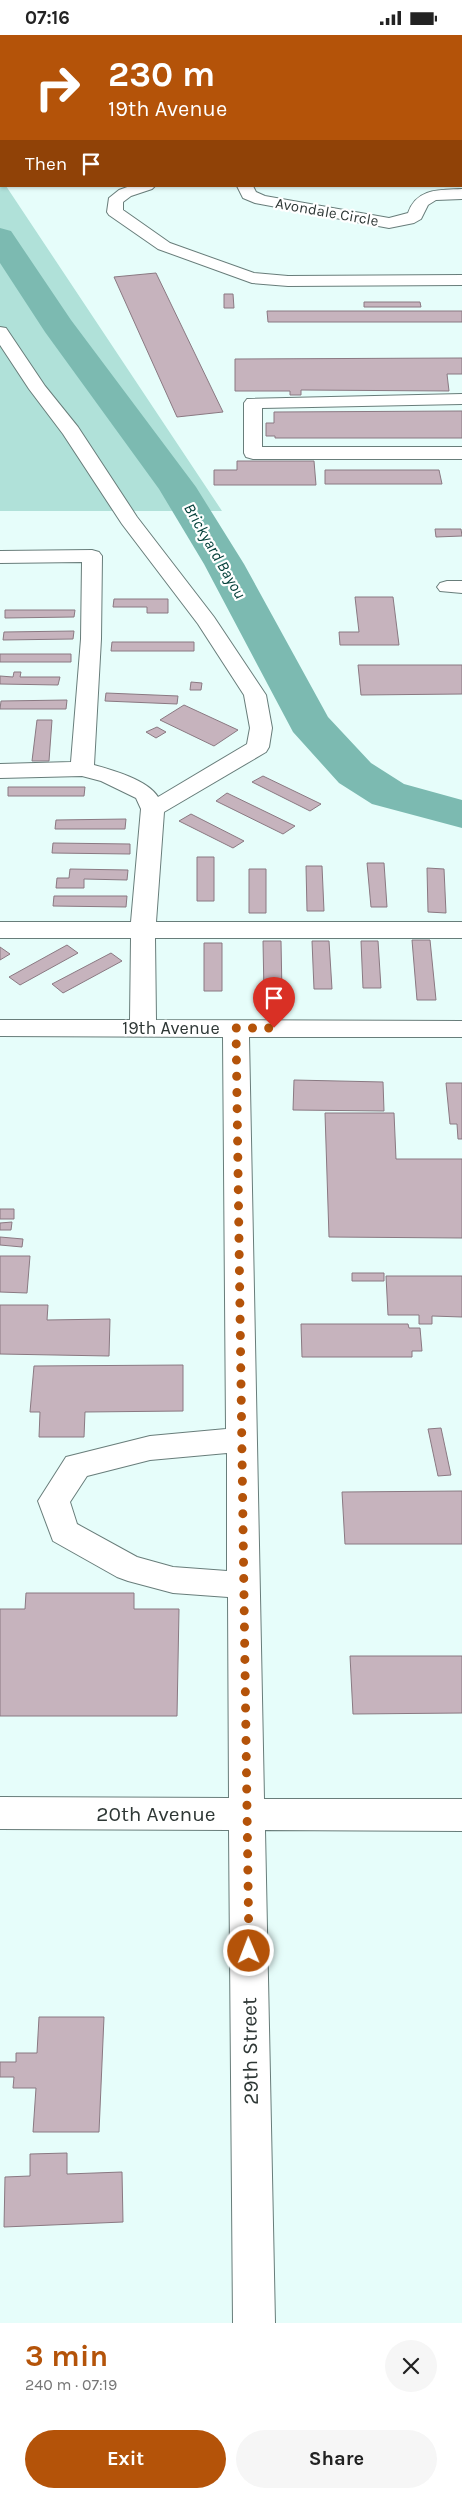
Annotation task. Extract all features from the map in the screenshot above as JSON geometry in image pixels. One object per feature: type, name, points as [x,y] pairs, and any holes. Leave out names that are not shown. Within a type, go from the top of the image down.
[{"type":"street","points":[[143,187],[125,193],[115,201],[115,212],[164,246],[252,278],[288,281],[462,280]]},
{"type":"street","name":"Avondale Circle","points":[[245,187],[249,195],[261,200],[390,223],[415,217],[420,202],[426,198],[462,194]]},
{"type":"street","points":[[0,332],[38,389],[71,431],[129,520],[207,621],[255,695],[261,728],[258,747],[153,809]]},
{"type":"street","points":[[462,399],[253,403],[253,453],[462,453]]},
{"type":"street","points":[[0,557],[92,556],[91,639],[82,769]]},
{"type":"street","points":[[0,771],[82,769],[109,776],[144,794],[153,809],[143,931],[143,1028]]},
{"type":"street","points":[[0,930],[462,930]]},
{"type":"street","name":"19th Avenue","points":[[0,1028],[462,1029]]},
{"type":"street","name":"29th Street","points":[[236,1028],[254,2323]]},
{"type":"street","points":[[241,1440],[150,1448],[76,1466],[54,1501],[64,1532],[128,1568],[173,1580],[245,1585]]},
{"type":"street","name":"20th Avenue","points":[[0,1813],[462,1815]]},
{"type":"green space","points":[[0,187],[7,187],[222,511],[0,511]]},
{"type":"building","points":[[156,273],[223,412],[177,417],[114,277]]},
{"type":"building","points":[[224,294],[233,294],[234,308],[224,308]]},
{"type":"building","points":[[364,302],[420,302],[421,307],[364,307]]},
{"type":"building","points":[[267,311],[462,311],[462,322],[268,322]]},
{"type":"building","points":[[462,358],[462,374],[447,374],[449,391],[301,390],[301,395],[290,395],[290,391],[235,391],[235,359]]},
{"type":"building","points":[[462,411],[462,438],[275,438],[275,436],[266,436],[266,423],[274,423],[274,412]]},
{"type":"building","points":[[237,461],[314,461],[316,485],[214,485],[214,470],[237,470]]},
{"type":"building","points":[[325,470],[439,470],[442,484],[325,484]]},
{"type":"building","points":[[435,529],[461,529],[462,536],[436,537]]},
{"type":"building","points":[[355,597],[393,597],[399,645],[340,645],[339,632],[359,632]]},
{"type":"building","points":[[114,599],[168,599],[168,613],[147,613],[147,607],[113,607]]},
{"type":"building","points":[[5,610],[75,610],[74,617],[5,618]]},
{"type":"building","points":[[74,631],[73,639],[3,640],[4,632]]},
{"type":"building","points":[[112,642],[194,642],[194,651],[111,651]]},
{"type":"building","points":[[0,654],[71,654],[71,662],[0,662]]},
{"type":"building","points":[[358,665],[462,665],[462,694],[361,695]]},
{"type":"building","points":[[14,672],[21,672],[20,677],[60,677],[58,685],[0,684],[0,676],[13,677]]},
{"type":"building","points":[[191,682],[202,683],[201,690],[190,690]]},
{"type":"building","points":[[106,693],[178,696],[177,704],[105,701]]},
{"type":"building","points":[[67,700],[66,709],[0,709],[1,701]]},
{"type":"building","points":[[184,705],[238,730],[214,746],[160,720]]},
{"type":"building","points":[[37,720],[52,720],[49,761],[32,761]]},
{"type":"building","points":[[157,727],[166,732],[156,738],[146,732]]},
{"type":"building","points":[[263,776],[321,804],[310,811],[252,782]]},
{"type":"building","points":[[8,787],[85,787],[84,796],[8,796]]},
{"type":"building","points":[[227,793],[295,826],[283,834],[216,801]]},
{"type":"building","points":[[191,814],[244,841],[233,848],[179,821]]},
{"type":"building","points":[[126,819],[125,829],[55,829],[56,820]]},
{"type":"building","points":[[53,843],[130,844],[130,854],[52,853]]},
{"type":"building","points":[[197,857],[214,857],[214,901],[197,901]]},
{"type":"building","points":[[367,863],[384,863],[387,907],[371,907]]},
{"type":"building","points":[[306,866],[322,866],[324,911],[307,911]]},
{"type":"building","points":[[427,868],[444,869],[446,913],[428,912]]},
{"type":"building","points":[[70,869],[128,870],[127,880],[84,879],[84,888],[56,888],[57,878],[69,878]]},
{"type":"building","points":[[249,869],[266,869],[266,913],[249,913]]},
{"type":"building","points":[[54,896],[127,896],[126,907],[53,906]]},
{"type":"building","points":[[412,940],[430,940],[436,1000],[417,1000]]},
{"type":"building","points":[[263,941],[281,941],[282,994],[264,994]]},
{"type":"building","points":[[312,941],[329,941],[332,989],[314,989]]},
{"type":"building","points":[[361,941],[378,941],[381,988],[363,988]]},
{"type":"building","points":[[204,943],[222,943],[222,991],[204,991]]},
{"type":"building","points":[[67,945],[78,953],[20,985],[9,977]]},
{"type":"building","points":[[0,947],[10,954],[0,960]]},
{"type":"building","points":[[111,953],[122,961],[63,993],[52,984]]},
{"type":"building","points":[[294,1080],[383,1082],[384,1111],[293,1110]]},
{"type":"building","points":[[446,1083],[462,1083],[462,1139],[458,1139],[457,1124],[450,1124]]},
{"type":"building","points":[[325,1113],[394,1113],[396,1159],[462,1159],[462,1238],[329,1237]]},
{"type":"building","points":[[0,1209],[14,1209],[14,1219],[0,1219]]},
{"type":"building","points":[[12,1222],[11,1230],[0,1230],[0,1223]]},
{"type":"building","points":[[0,1237],[23,1239],[22,1247],[0,1245]]},
{"type":"building","points":[[0,1256],[30,1256],[27,1293],[0,1292]]},
{"type":"building","points":[[352,1273],[384,1273],[384,1281],[352,1281]]},
{"type":"building","points":[[386,1276],[462,1276],[462,1317],[432,1316],[432,1324],[419,1324],[419,1315],[388,1315]]},
{"type":"building","points":[[0,1305],[48,1305],[47,1320],[110,1319],[109,1356],[0,1354]]},
{"type":"building","points":[[301,1324],[408,1324],[409,1328],[420,1328],[422,1351],[412,1351],[412,1357],[302,1357]]},
{"type":"building","points":[[183,1365],[183,1411],[85,1412],[84,1437],[39,1437],[40,1412],[30,1412],[34,1366]]},
{"type":"building","points":[[441,1428],[451,1475],[438,1476],[428,1429]]},
{"type":"building","points":[[462,1491],[462,1544],[345,1544],[342,1492]]},
{"type":"building","points":[[26,1593],[134,1593],[134,1609],[179,1609],[177,1716],[0,1716],[0,1609],[25,1609]]},
{"type":"building","points":[[350,1656],[462,1656],[462,1713],[353,1714]]},
{"type":"building","points":[[39,2017],[104,2017],[99,2132],[33,2132],[36,2088],[13,2088],[14,2077],[0,2077],[0,2062],[16,2062],[16,2053],[37,2053]]},
{"type":"building","points":[[67,2153],[67,2174],[122,2172],[123,2222],[4,2227],[5,2177],[30,2176],[30,2154]]},
{"type":"waterway","name":"Brickyard Bayou","points":[[0,238],[57,325],[177,487],[224,564],[309,723],[355,773],[388,794],[462,814]]},
{"type":"route","points":[[249,1951],[236,1028],[274,1028]]}]
